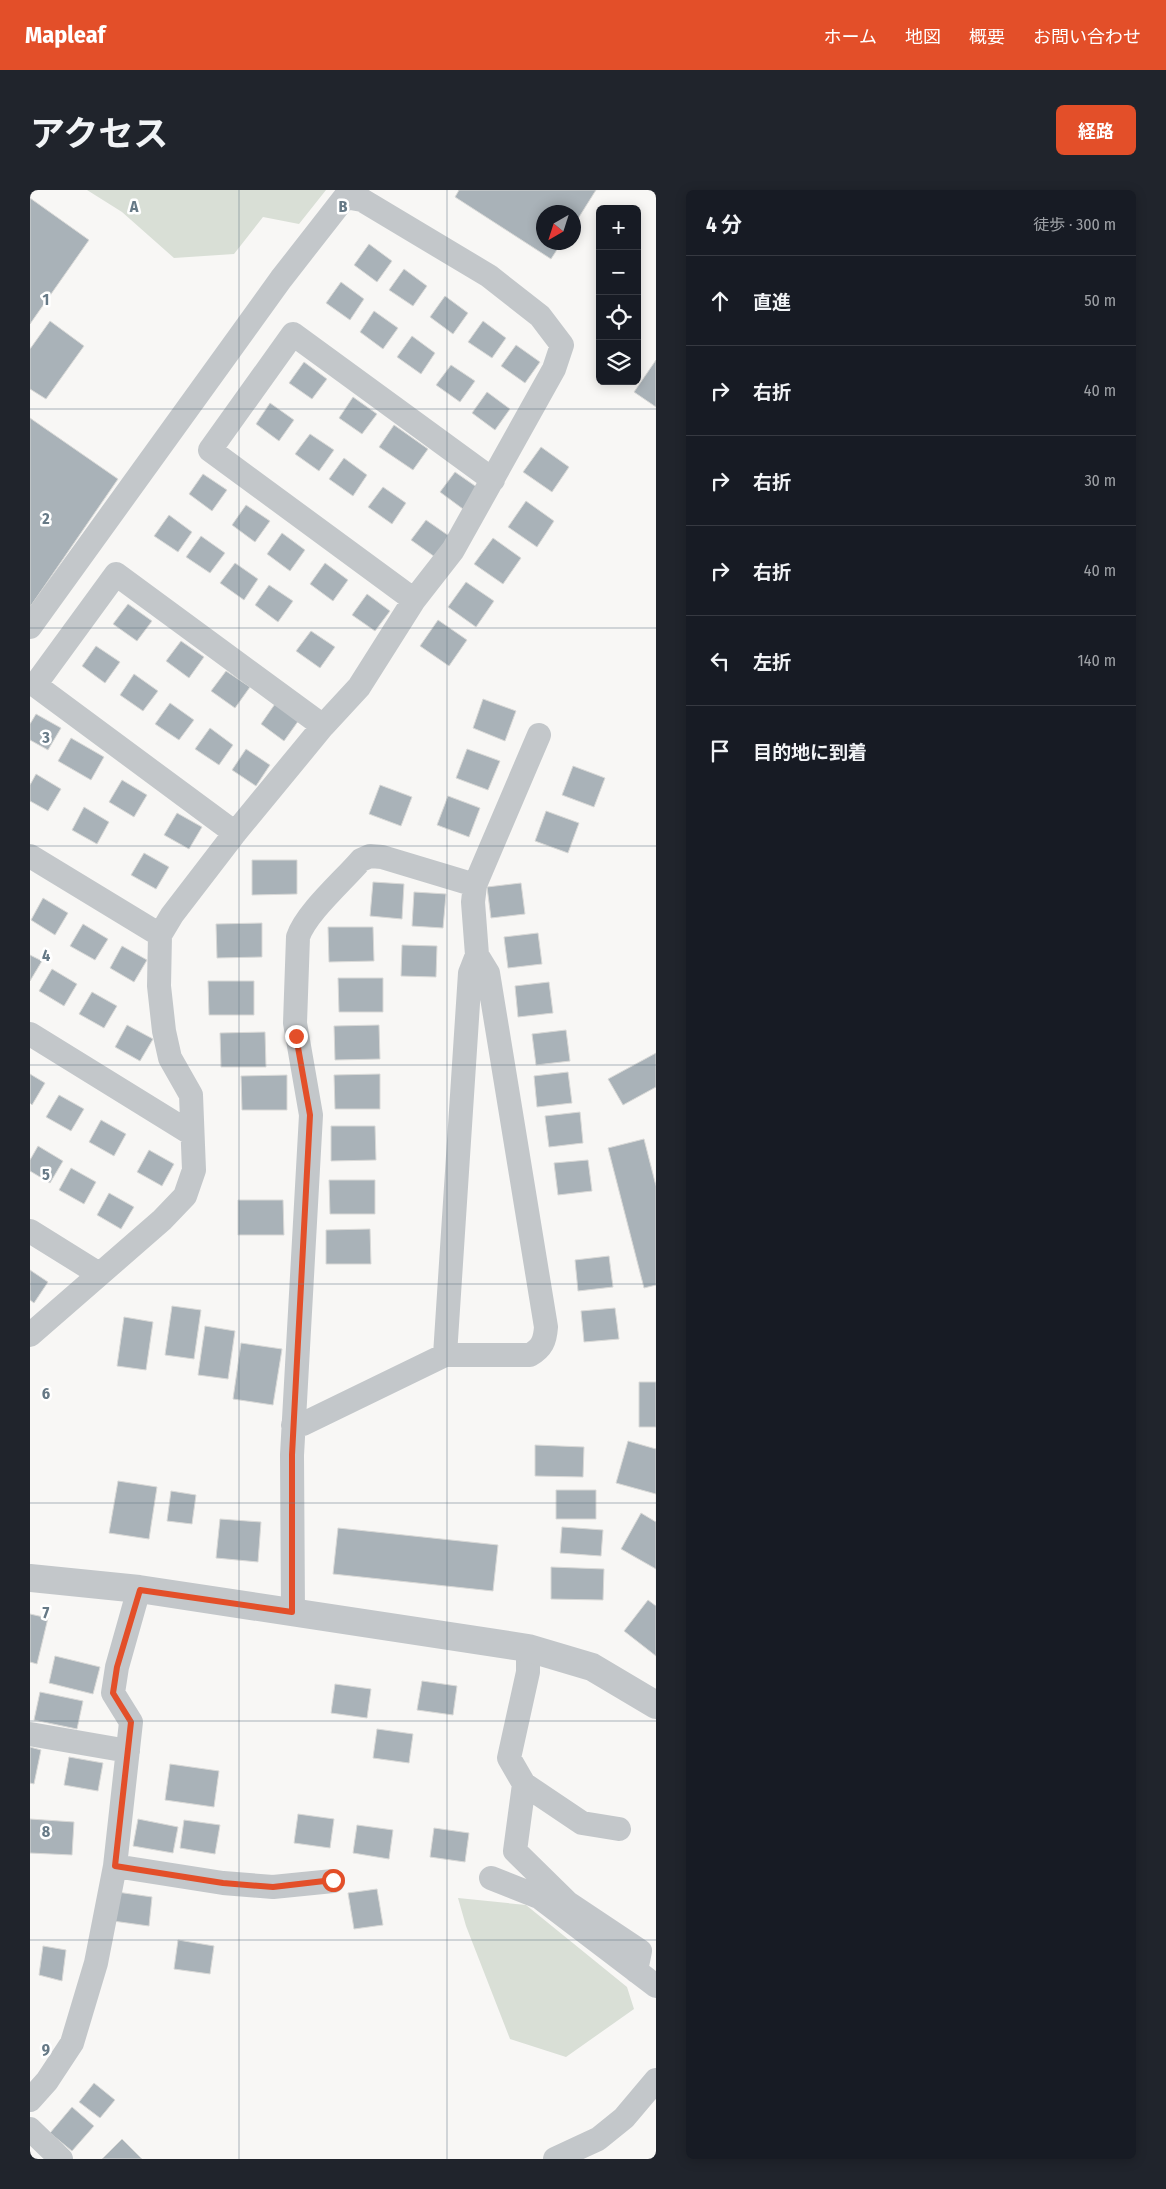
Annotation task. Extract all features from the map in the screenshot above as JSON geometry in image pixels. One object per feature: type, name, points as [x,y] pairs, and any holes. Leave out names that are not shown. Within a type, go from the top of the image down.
[{"type":"street","points":[[30,627],[275,286],[345,197],[362,200],[488,276],[540,316],[562,345],[554,368],[453,550],[414,600],[360,687],[323,726],[235,833],[172,915],[160,935],[159,986],[164,1031],[170,1058],[191,1096],[194,1170],[186,1196],[162,1220],[30,1335]]},
{"type":"street","points":[[414,600],[210,450],[293,334],[493,480]]},
{"type":"street","points":[[235,833],[35,684],[116,574],[323,726]]},
{"type":"street","points":[[445,1355],[470,973],[477,956],[473,902],[475,885],[539,735]]},
{"type":"street","points":[[30,856],[160,935]]},
{"type":"street","points":[[292,1612],[293,1425],[310,1115],[295,1023],[298,937],[302,926],[361,860],[370,856],[382,857],[475,885]]},
{"type":"street","points":[[293,1425],[303,1424],[445,1355],[530,1354],[540,1349],[545,1338],[546,1327],[488,973],[477,956]]},
{"type":"street","points":[[30,1034],[192,1134]]},
{"type":"street","points":[[30,1231],[99,1274]]},
{"type":"street","points":[[30,1578],[140,1590],[528,1648],[592,1667],[656,1705]]},
{"type":"street","points":[[30,2100],[47,2081],[72,2043],[96,1963],[115,1866],[131,1722],[113,1693],[117,1667],[140,1590]]},
{"type":"street","points":[[528,1648],[528,1672],[509,1758],[524,1784],[582,1823],[619,1829]]},
{"type":"street","points":[[30,1734],[128,1751]]},
{"type":"street","points":[[524,1784],[514,1851],[568,1903],[640,1951],[636,1971]]},
{"type":"street","points":[[115,1866],[223,1883],[265,1886],[333,1880]]},
{"type":"street","points":[[491,1878],[539,1897],[656,1986]]},
{"type":"street","points":[[555,2159],[598,2139],[624,2118],[656,2080]]},
{"type":"street","points":[[30,2129],[61,2159]]},
{"type":"shaded area","points":[[87,190],[326,190],[299,224],[263,217],[234,254],[174,258],[122,212]]},
{"type":"shaded area","points":[[458,1898],[526,1905],[627,1987],[634,2009],[566,2057],[510,2039],[466,1926]]},
{"type":"building","points":[[459,190],[596,190],[581,214],[581,205],[536,205],[536,249],[455,197]]},
{"type":"building","points":[[30,198],[89,240],[30,324]]},
{"type":"building","points":[[369,244],[392,261],[377,282],[354,265]]},
{"type":"building","points":[[537,250],[557,250],[551,259]]},
{"type":"building","points":[[404,269],[427,286],[413,306],[389,290]]},
{"type":"building","points":[[341,282],[364,299],[350,320],[326,303]]},
{"type":"building","points":[[445,296],[468,313],[453,334],[430,317]]},
{"type":"building","points":[[374,311],[398,328],[383,349],[360,332]]},
{"type":"building","points":[[50,321],[84,346],[46,399],[30,389],[30,349]]},
{"type":"building","points":[[483,321],[506,338],[492,358],[468,342]]},
{"type":"building","points":[[412,336],[435,353],[421,374],[397,357]]},
{"type":"building","points":[[516,345],[540,362],[525,383],[501,366]]},
{"type":"building","points":[[656,360],[656,407],[634,392],[639,385],[641,385],[641,382]]},
{"type":"building","points":[[304,362],[327,379],[312,399],[289,383]]},
{"type":"building","points":[[451,365],[475,381],[460,402],[436,385]]},
{"type":"building","points":[[487,392],[510,409],[495,430],[472,413]]},
{"type":"building","points":[[353,397],[377,414],[362,434],[339,418]]},
{"type":"building","points":[[270,403],[294,420],[279,441],[256,424]]},
{"type":"building","points":[[30,418],[118,479],[30,607]]},
{"type":"building","points":[[394,425],[428,449],[413,470],[379,447]]},
{"type":"building","points":[[310,434],[334,450],[319,471],[295,454]]},
{"type":"building","points":[[541,447],[569,467],[552,492],[523,472]]},
{"type":"building","points":[[344,458],[367,475],[353,496],[329,479]]},
{"type":"building","points":[[455,472],[478,488],[463,509],[440,492]]},
{"type":"building","points":[[203,474],[227,490],[212,511],[189,494]]},
{"type":"building","points":[[383,487],[406,503],[392,524],[368,507]]},
{"type":"building","points":[[526,501],[554,521],[537,547],[508,527]]},
{"type":"building","points":[[246,505],[270,521],[255,542],[232,525]]},
{"type":"building","points":[[169,515],[192,532],[178,552],[154,536]]},
{"type":"building","points":[[426,520],[449,536],[435,557],[411,540]]},
{"type":"building","points":[[282,533],[305,550],[290,571],[267,554]]},
{"type":"building","points":[[201,536],[225,553],[210,573],[186,557]]},
{"type":"building","points":[[493,538],[521,558],[503,584],[474,564]]},
{"type":"building","points":[[235,563],[258,579],[244,600],[220,583]]},
{"type":"building","points":[[325,563],[348,580],[333,601],[310,584]]},
{"type":"building","points":[[466,582],[494,601],[476,627],[448,607]]},
{"type":"building","points":[[269,585],[293,601],[278,622],[255,605]]},
{"type":"building","points":[[367,594],[390,611],[375,631],[352,615]]},
{"type":"building","points":[[128,604],[152,621],[137,641],[113,624]]},
{"type":"building","points":[[438,620],[467,640],[449,666],[420,646]]},
{"type":"building","points":[[311,631],[335,647],[320,668],[296,651]]},
{"type":"building","points":[[181,641],[204,657],[189,678],[166,661]]},
{"type":"building","points":[[96,646],[120,662],[105,683],[82,666]]},
{"type":"building","points":[[226,671],[250,687],[235,708],[211,691]]},
{"type":"building","points":[[134,674],[158,691],[143,711],[120,695]]},
{"type":"building","points":[[483,699],[516,711],[505,741],[473,728]]},
{"type":"building","points":[[170,703],[194,720],[179,740],[155,724]]},
{"type":"building","points":[[275,704],[299,720],[284,741],[261,724]]},
{"type":"building","points":[[36,714],[61,728],[48,750],[30,740],[30,724]]},
{"type":"building","points":[[210,728],[233,745],[219,765],[195,749]]},
{"type":"building","points":[[71,738],[104,757],[91,780],[58,761]]},
{"type":"building","points":[[246,749],[270,765],[256,786],[232,770]]},
{"type":"building","points":[[467,749],[500,761],[488,790],[456,778]]},
{"type":"building","points":[[573,766],[605,778],[594,807],[562,795]]},
{"type":"building","points":[[36,774],[61,789],[48,811],[30,801],[30,785]]},
{"type":"building","points":[[122,780],[147,795],[134,817],[109,802]]},
{"type":"building","points":[[380,785],[412,797],[401,826],[369,814]]},
{"type":"building","points":[[448,796],[480,808],[469,837],[437,825]]},
{"type":"building","points":[[84,807],[109,822],[97,844],[72,830]]},
{"type":"building","points":[[546,811],[579,823],[568,853],[535,841]]},
{"type":"building","points":[[177,813],[202,827],[189,849],[164,835]]},
{"type":"building","points":[[144,853],[169,867],[156,889],[131,875]]},
{"type":"building","points":[[252,860],[297,860],[297,894],[252,895]]},
{"type":"building","points":[[373,882],[404,884],[402,919],[370,916]]},
{"type":"building","points":[[521,883],[525,914],[491,918],[487,887]]},
{"type":"building","points":[[414,892],[446,894],[443,928],[412,926]]},
{"type":"building","points":[[43,898],[68,913],[55,935],[31,920]]},
{"type":"building","points":[[262,923],[262,957],[217,958],[216,924]]},
{"type":"building","points":[[83,924],[108,939],[95,960],[70,946]]},
{"type":"building","points":[[328,927],[373,927],[374,961],[329,962]]},
{"type":"building","points":[[538,933],[542,964],[508,968],[504,937]]},
{"type":"building","points":[[402,945],[437,946],[436,977],[401,976]]},
{"type":"building","points":[[122,946],[147,960],[134,982],[110,968]]},
{"type":"building","points":[[30,955],[42,961],[30,981]]},
{"type":"building","points":[[52,969],[77,984],[64,1006],[39,991]]},
{"type":"building","points":[[338,978],[383,978],[383,1012],[339,1012]]},
{"type":"building","points":[[208,981],[254,981],[254,1015],[209,1015]]},
{"type":"building","points":[[549,982],[553,1013],[518,1017],[515,986]]},
{"type":"building","points":[[92,992],[117,1006],[104,1028],[79,1014]]},
{"type":"building","points":[[127,1025],[153,1039],[140,1061],[115,1047]]},
{"type":"building","points":[[379,1025],[380,1059],[335,1060],[334,1026]]},
{"type":"building","points":[[566,1030],[570,1061],[536,1065],[532,1034]]},
{"type":"building","points":[[265,1032],[266,1067],[221,1067],[220,1033]]},
{"type":"building","points":[[656,1053],[656,1087],[623,1105],[608,1079]]},
{"type":"building","points":[[568,1072],[572,1103],[537,1107],[534,1076]]},
{"type":"building","points":[[30,1074],[45,1083],[32,1105],[30,1103]]},
{"type":"building","points":[[380,1074],[380,1109],[335,1109],[334,1075]]},
{"type":"building","points":[[287,1075],[287,1110],[242,1110],[241,1076]]},
{"type":"building","points":[[59,1095],[84,1109],[71,1131],[46,1117]]},
{"type":"building","points":[[580,1112],[583,1143],[549,1147],[545,1116]]},
{"type":"building","points":[[101,1120],[126,1134],[114,1156],[89,1142]]},
{"type":"building","points":[[331,1126],[375,1126],[376,1160],[331,1161]]},
{"type":"building","points":[[644,1139],[656,1186],[656,1285],[644,1288],[608,1148]]},
{"type":"building","points":[[38,1146],[63,1161],[50,1183],[30,1171],[30,1160]]},
{"type":"building","points":[[149,1150],[174,1164],[162,1186],[137,1172]]},
{"type":"building","points":[[588,1160],[592,1191],[558,1195],[554,1163]]},
{"type":"building","points":[[71,1168],[96,1182],[84,1204],[59,1190]]},
{"type":"building","points":[[329,1180],[375,1180],[375,1214],[330,1214]]},
{"type":"building","points":[[109,1193],[134,1207],[121,1229],[97,1215]]},
{"type":"building","points":[[238,1200],[283,1200],[284,1235],[238,1235]]},
{"type":"building","points":[[370,1229],[371,1264],[326,1264],[326,1230]]},
{"type":"building","points":[[609,1256],[613,1287],[578,1291],[575,1260]]},
{"type":"building","points":[[30,1270],[48,1282],[34,1303],[30,1300]]},
{"type":"building","points":[[172,1306],[201,1310],[194,1359],[165,1355]]},
{"type":"building","points":[[615,1308],[619,1339],[584,1342],[581,1311]]},
{"type":"building","points":[[124,1317],[153,1322],[146,1370],[117,1366]]},
{"type":"building","points":[[205,1326],[235,1331],[228,1379],[198,1375]]},
{"type":"building","points":[[241,1343],[282,1349],[273,1405],[233,1399]]},
{"type":"building","points":[[639,1382],[656,1382],[656,1427],[639,1427]]},
{"type":"building","points":[[628,1441],[656,1449],[656,1494],[616,1483]]},
{"type":"building","points":[[535,1445],[584,1447],[583,1477],[535,1476]]},
{"type":"building","points":[[118,1481],[157,1487],[149,1539],[109,1533]]},
{"type":"building","points":[[556,1490],[596,1490],[596,1519],[556,1519]]},
{"type":"building","points":[[171,1491],[196,1495],[192,1524],[167,1521]]},
{"type":"building","points":[[641,1513],[656,1522],[656,1569],[621,1549]]},
{"type":"building","points":[[220,1519],[261,1522],[258,1562],[216,1558]]},
{"type":"building","points":[[562,1527],[603,1530],[601,1556],[560,1553]]},
{"type":"building","points":[[338,1528],[498,1545],[493,1591],[333,1574]]},
{"type":"building","points":[[551,1567],[604,1569],[603,1600],[551,1599]]},
{"type":"building","points":[[648,1600],[656,1606],[656,1656],[624,1631]]},
{"type":"building","points":[[30,1614],[48,1618],[37,1664],[30,1662]]},
{"type":"building","points":[[55,1656],[100,1667],[93,1694],[49,1683]]},
{"type":"building","points":[[422,1681],[457,1686],[453,1715],[417,1710]]},
{"type":"building","points":[[335,1684],[371,1689],[367,1718],[331,1713]]},
{"type":"building","points":[[40,1692],[83,1701],[77,1729],[34,1720]]},
{"type":"building","points":[[377,1729],[413,1734],[409,1763],[373,1758]]},
{"type":"building","points":[[30,1747],[41,1750],[34,1784],[30,1783]]},
{"type":"building","points":[[69,1757],[103,1763],[98,1791],[64,1785]]},
{"type":"building","points":[[170,1764],[219,1771],[214,1807],[165,1800]]},
{"type":"building","points":[[298,1814],[334,1819],[330,1848],[294,1843]]},
{"type":"building","points":[[30,1819],[74,1822],[72,1855],[30,1853]]},
{"type":"building","points":[[138,1819],[178,1827],[173,1853],[133,1846]]},
{"type":"building","points":[[184,1820],[220,1825],[215,1854],[180,1848]]},
{"type":"building","points":[[357,1825],[393,1830],[389,1859],[353,1853]]},
{"type":"building","points":[[434,1828],[469,1833],[465,1862],[430,1857]]},
{"type":"building","points":[[377,1889],[383,1925],[354,1929],[348,1893]]},
{"type":"building","points":[[117,1892],[152,1897],[149,1926],[113,1921]]},
{"type":"building","points":[[178,1940],[214,1946],[210,1974],[174,1969]]},
{"type":"building","points":[[43,1946],[66,1950],[62,1981],[39,1975]]},
{"type":"building","points":[[94,2083],[115,2100],[100,2118],[79,2102]]},
{"type":"building","points":[[72,2107],[94,2126],[72,2151],[50,2133]]},
{"type":"building","points":[[122,2139],[142,2159],[102,2159]]},
{"type":"route","points":[[296,1036],[310,1115],[292,1455],[292,1612],[140,1590],[117,1667],[113,1693],[131,1722],[115,1866],[223,1883],[273,1887],[333,1880]]}]
